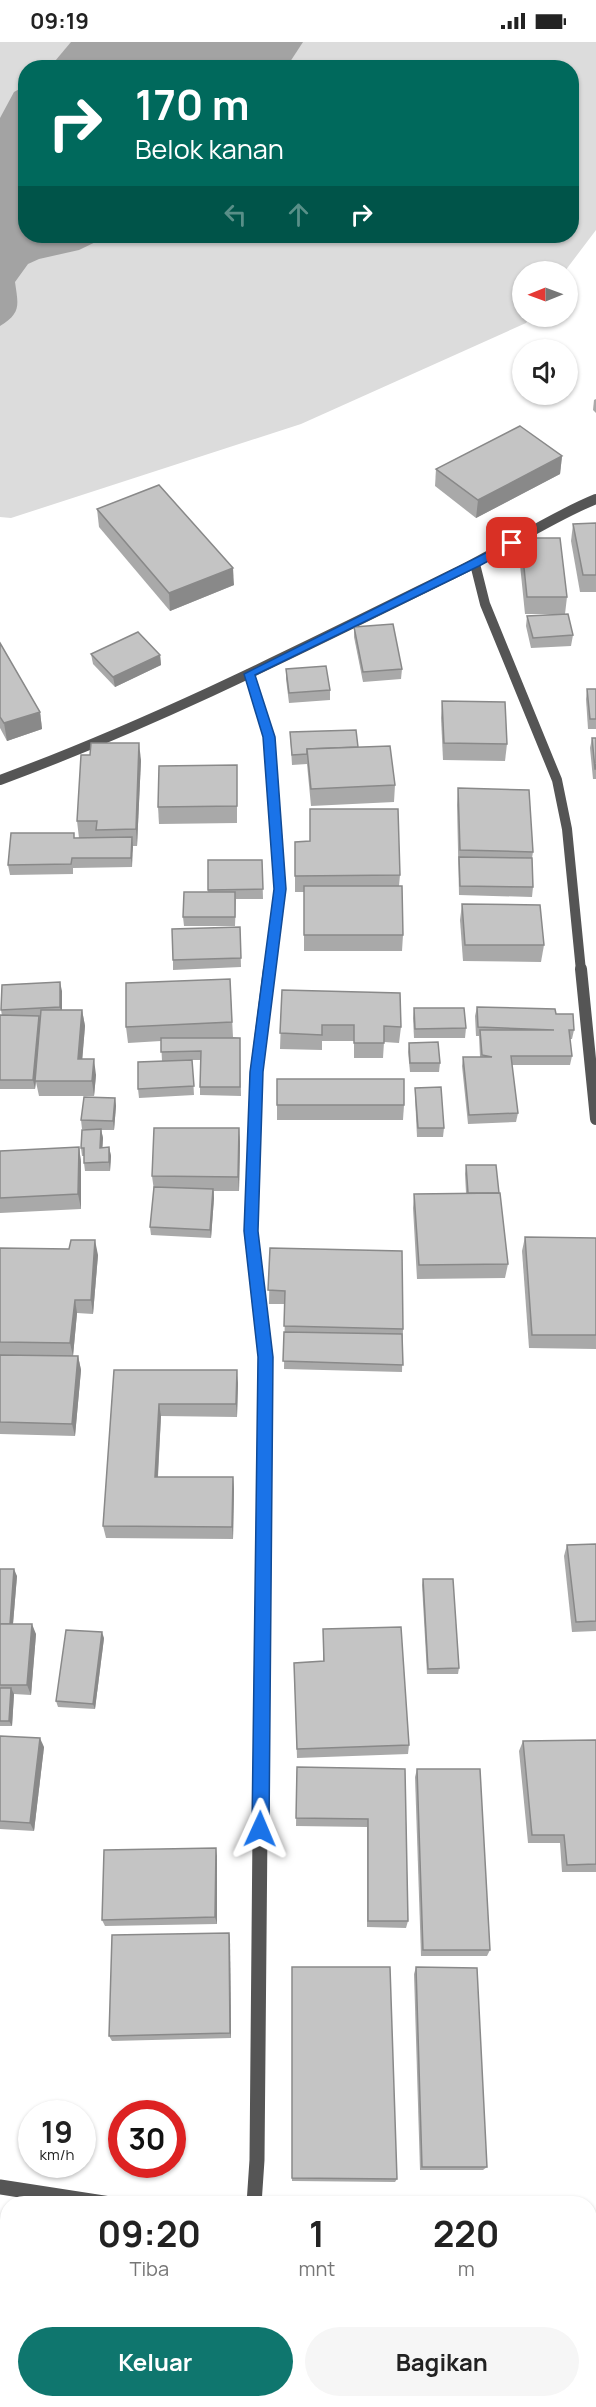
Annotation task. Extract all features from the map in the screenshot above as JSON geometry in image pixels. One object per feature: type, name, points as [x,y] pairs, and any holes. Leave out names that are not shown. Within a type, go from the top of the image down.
[{"type":"street","points":[[0,780],[58,760],[136,728],[475,564],[596,499]]},
{"type":"street","points":[[475,564],[485,604],[557,780],[567,829],[596,1119]]},
{"type":"street","points":[[249,674],[269,737],[280,889],[256,1072],[251,1231],[266,1357],[257,2160],[255,2196]]},
{"type":"street","points":[[0,2187],[58,2196]]},
{"type":"shaded area","points":[[0,42],[596,42],[596,230],[573,261],[512,261],[512,327],[517,327],[301,424],[11,518],[0,517]]},
{"type":"shaded area","points":[[71,42],[303,42],[291,60],[56,60]]},
{"type":"shaded area","points":[[18,90],[18,243],[94,243],[79,250],[39,259],[28,264],[15,282],[17,307],[15,312],[0,326],[0,118],[14,92]]},
{"type":"building","points":[[520,426],[562,456],[478,500],[436,469]]},
{"type":"building","points":[[159,485],[233,568],[169,593],[97,509]]},
{"type":"building","points":[[596,523],[596,575],[583,575],[573,524]]},
{"type":"building","points":[[521,538],[560,538],[567,597],[527,597]]},
{"type":"building","points":[[568,614],[573,635],[533,638],[527,616]]},
{"type":"building","points":[[393,624],[402,669],[363,672],[354,627]]},
{"type":"building","points":[[138,632],[160,655],[113,677],[91,654]]},
{"type":"building","points":[[0,643],[40,712],[4,723],[0,717]]},
{"type":"building","points":[[326,666],[330,690],[289,693],[286,669]]},
{"type":"building","points":[[587,689],[596,689],[596,719],[590,719]]},
{"type":"building","points":[[442,701],[505,702],[507,744],[444,743]]},
{"type":"building","points":[[356,730],[358,747],[307,749],[307,754],[292,755],[290,732]]},
{"type":"building","points":[[592,738],[596,738],[596,769],[595,769]]},
{"type":"building","points":[[91,743],[139,743],[136,829],[96,830],[97,821],[77,821],[81,755],[90,755]]},
{"type":"building","points":[[390,746],[395,785],[311,789],[307,749]]},
{"type":"building","points":[[237,765],[237,806],[158,807],[159,766]]},
{"type":"building","points":[[458,788],[529,790],[533,852],[460,850]]},
{"type":"building","points":[[310,809],[398,809],[400,875],[295,876],[295,842],[310,841]]},
{"type":"building","points":[[11,833],[74,833],[74,838],[132,837],[131,858],[72,858],[71,864],[8,865]]},
{"type":"building","points":[[459,857],[532,858],[533,887],[460,886]]},
{"type":"building","points":[[208,860],[262,860],[263,889],[208,890]]},
{"type":"building","points":[[304,886],[402,886],[403,935],[304,935]]},
{"type":"building","points":[[184,892],[235,892],[235,917],[183,917]]},
{"type":"building","points":[[462,904],[540,905],[544,945],[465,945]]},
{"type":"building","points":[[240,927],[241,958],[173,960],[172,929]]},
{"type":"building","points":[[230,979],[232,1022],[126,1027],[126,983]]},
{"type":"building","points":[[60,982],[60,1007],[1,1010],[2,985]]},
{"type":"building","points":[[282,990],[400,993],[401,1027],[384,1026],[384,1043],[354,1043],[354,1025],[322,1025],[322,1035],[280,1033]]},
{"type":"building","points":[[477,1007],[555,1009],[556,1014],[573,1014],[574,1030],[569,1030],[572,1056],[511,1056],[518,1113],[469,1115],[463,1057],[492,1057],[482,1055],[480,1030],[554,1030],[478,1027]]},
{"type":"building","points":[[414,1008],[464,1008],[466,1028],[415,1029]]},
{"type":"building","points":[[41,1010],[82,1010],[78,1059],[94,1059],[92,1081],[35,1081]]},
{"type":"building","points":[[0,1015],[39,1016],[33,1080],[0,1080]]},
{"type":"building","points":[[161,1038],[240,1038],[240,1087],[200,1087],[201,1051],[161,1052]]},
{"type":"building","points":[[438,1042],[440,1063],[410,1063],[409,1043]]},
{"type":"building","points":[[192,1060],[194,1086],[138,1089],[138,1062]]},
{"type":"building","points":[[277,1079],[404,1079],[404,1105],[277,1105]]},
{"type":"building","points":[[441,1087],[444,1128],[418,1128],[415,1088]]},
{"type":"building","points":[[84,1097],[115,1098],[113,1121],[81,1120]]},
{"type":"building","points":[[154,1128],[239,1128],[238,1177],[152,1176]]},
{"type":"building","points":[[101,1129],[100,1148],[109,1147],[109,1162],[84,1163],[84,1148],[81,1148],[82,1130]]},
{"type":"building","points":[[79,1147],[78,1194],[0,1198],[0,1151]]},
{"type":"building","points":[[466,1165],[496,1165],[499,1193],[468,1193]]},
{"type":"building","points":[[154,1187],[213,1189],[210,1230],[150,1227]]},
{"type":"building","points":[[500,1193],[508,1264],[419,1265],[414,1194]]},
{"type":"building","points":[[525,1237],[596,1238],[596,1335],[532,1335]]},
{"type":"building","points":[[71,1240],[95,1240],[91,1300],[75,1300],[70,1343],[0,1342],[0,1248],[69,1249]]},
{"type":"building","points":[[270,1248],[402,1251],[403,1329],[284,1326],[285,1291],[268,1290]]},
{"type":"building","points":[[284,1332],[402,1334],[403,1365],[283,1361]]},
{"type":"building","points":[[0,1355],[78,1356],[72,1424],[0,1422]]},
{"type":"building","points":[[114,1370],[237,1370],[236,1404],[159,1404],[155,1477],[233,1477],[232,1527],[103,1526]]},
{"type":"building","points":[[596,1544],[596,1621],[576,1622],[567,1545]]},
{"type":"building","points":[[0,1569],[14,1569],[10,1624],[0,1624]]},
{"type":"building","points":[[423,1579],[453,1579],[459,1668],[428,1669]]},
{"type":"building","points":[[0,1624],[32,1624],[27,1685],[0,1685]]},
{"type":"building","points":[[401,1627],[409,1745],[297,1749],[294,1663],[324,1661],[323,1629]]},
{"type":"building","points":[[66,1630],[102,1632],[93,1704],[56,1701]]},
{"type":"building","points":[[0,1688],[11,1688],[9,1721],[0,1721]]},
{"type":"building","points":[[0,1736],[40,1738],[30,1823],[0,1821]]},
{"type":"building","points":[[596,1740],[596,1864],[567,1865],[564,1835],[532,1835],[523,1741]]},
{"type":"building","points":[[297,1767],[405,1769],[408,1921],[368,1921],[368,1819],[296,1818]]},
{"type":"building","points":[[417,1769],[480,1769],[490,1950],[423,1950]]},
{"type":"building","points":[[216,1848],[215,1917],[102,1920],[104,1850]]},
{"type":"building","points":[[229,1933],[230,2033],[109,2036],[112,1935]]},
{"type":"building","points":[[292,1967],[390,1967],[397,2179],[292,2178]]},
{"type":"building","points":[[416,1967],[477,1968],[487,2167],[422,2167]]},
{"type":"route","points":[[260,1829],[266,1357],[251,1231],[256,1072],[280,889],[269,737],[249,674],[475,564],[512,543]]}]
